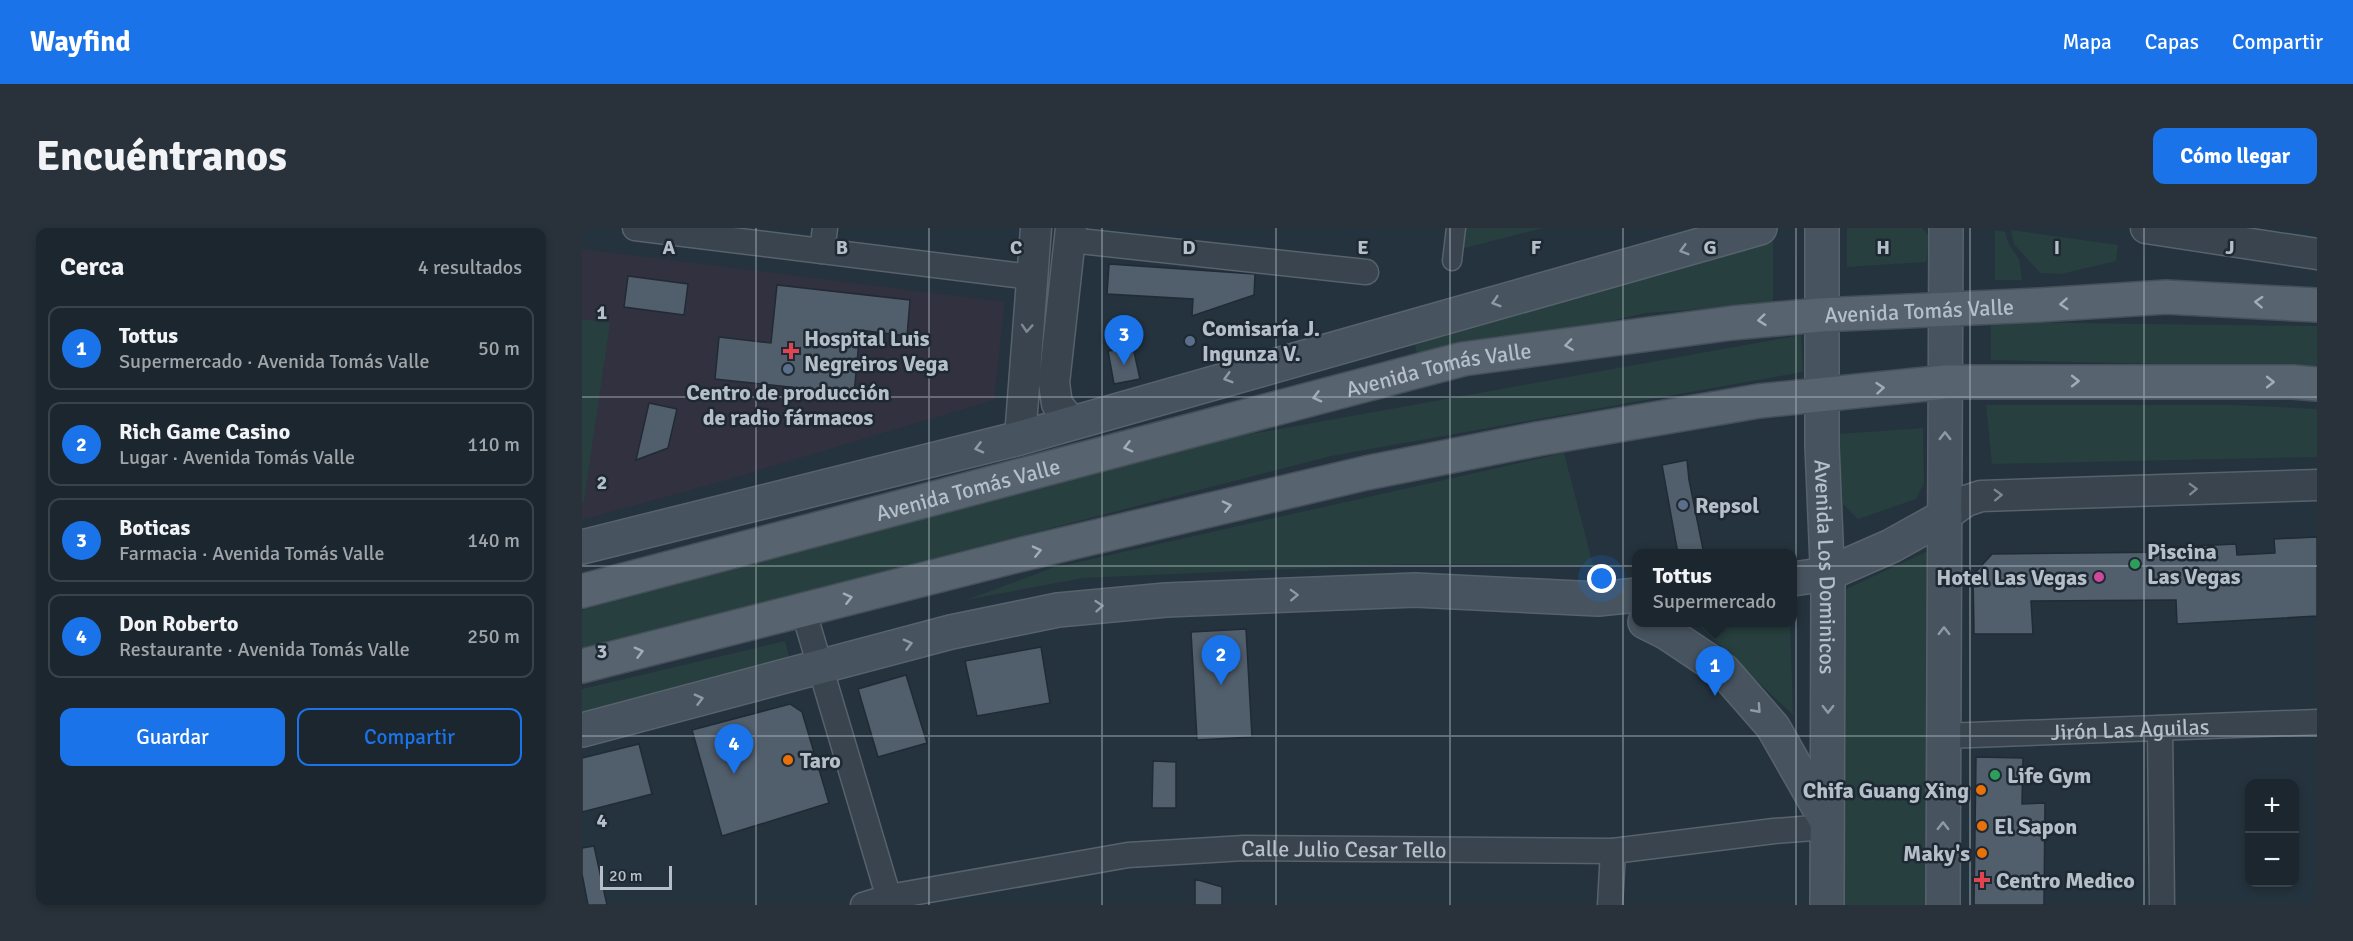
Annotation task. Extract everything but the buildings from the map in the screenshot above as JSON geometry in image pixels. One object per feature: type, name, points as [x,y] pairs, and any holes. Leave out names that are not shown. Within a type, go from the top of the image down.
[{"type":"main road","name":"Avenida Tomás Valle","points":[[582,547],[1020,438],[1404,327],[1760,228]]},
{"type":"main road","name":"Avenida Los Dominicos","points":[[1822,228],[1820,315],[1827,574],[1827,905]]},
{"type":"main road","points":[[1943,905],[1946,228]]},
{"type":"main road","name":"Avenida Tomás Valle","points":[[582,591],[1463,358],[1732,323],[1820,315],[2166,297],[2317,305]]},
{"type":"main road","points":[[582,666],[803,609],[1366,472],[1537,439],[1769,399],[1946,382],[2269,381],[2317,384]]},
{"type":"main road","points":[[1797,578],[1827,574],[1891,546],[1945,516]]},
{"type":"main road","points":[[582,730],[951,632],[1058,610],[1156,601],[1415,590],[1598,599],[1632,596]]},
{"type":"main road","points":[[1598,599],[1632,616]]},
{"type":"main road","points":[[1655,627],[1724,671],[1773,726],[1827,825]]},
{"type":"street","points":[[634,228],[824,240],[1031,277]]},
{"type":"street","points":[[1020,438],[1036,228]]},
{"type":"street","points":[[1452,261],[1456,228]]},
{"type":"street","points":[[2146,228],[2317,254]]},
{"type":"street","points":[[1072,423],[1057,404],[1054,383],[1071,234],[1366,272]]},
{"type":"street","points":[[1945,516],[1966,501],[1981,496],[2317,485]]},
{"type":"street","points":[[803,609],[890,901]]},
{"type":"street","name":"Jirón Las Aguilas","points":[[1944,736],[2317,722]]},
{"type":"street","points":[[2160,728],[2162,905]]},
{"type":"street","name":"Calle Julio Cesar Tello","points":[[863,905],[1078,862],[1128,855],[1244,848],[1613,851],[1827,825]]},
{"type":"street","points":[[1610,905],[1613,851]]},
{"type":"shaded area","name":"Hospital Luis Negreiros Vega","points":[[582,249],[1005,302],[994,400],[713,484],[582,520]]},
{"type":"green space","points":[[1464,228],[1543,228],[1461,249]]},
{"type":"green space","points":[[1847,228],[1922,228],[1929,236],[1926,262],[1847,267]]},
{"type":"green space","points":[[1995,230],[2005,232],[2009,245],[2019,259],[2022,280],[1995,280]]},
{"type":"green space","points":[[2011,230],[2118,245],[2116,261],[2061,274],[2040,273],[2014,244]]},
{"type":"green space","points":[[1773,237],[1773,304],[1646,313],[1419,363],[1414,341]]},
{"type":"green space","points":[[582,319],[610,323],[584,501],[582,502]]},
{"type":"green space","points":[[1991,322],[2317,326],[2317,368],[1991,360]]},
{"type":"green space","points":[[1801,335],[1803,372],[1331,456],[582,649],[582,610],[1218,440]]},
{"type":"green space","points":[[1986,405],[2233,405],[2317,409],[2317,457],[1992,464]]},
{"type":"green space","points":[[1923,428],[1924,483],[1916,499],[1858,519],[1843,504],[1838,434]]},
{"type":"green space","points":[[1564,453],[1593,565],[1407,564],[1083,578],[966,600],[1052,568]]},
{"type":"green space","points":[[1928,551],[1928,905],[1843,905],[1844,590]]},
{"type":"green space","points":[[1700,627],[1790,627],[1792,714]]},
{"type":"green space","points":[[785,641],[790,660],[582,713],[582,689]]},
{"type":"place","name":"Comisaría J. Ingunza V.","points":[[1190,341]]},
{"type":"place","name":"Hospital Luis Negreiros Vega","points":[[791,351]]},
{"type":"place","name":"Boticas","points":[[1124,365]]},
{"type":"place","name":"Centro de producción de radio fármacos","points":[[788,369]]},
{"type":"place","name":"Repsol","points":[[1683,505]]},
{"type":"place","name":"Piscina Las Vegas","points":[[2135,564]]},
{"type":"place","name":"Hotel Las Vegas","points":[[2099,577]]},
{"type":"place","name":"Rich Game Casino","points":[[1221,685]]},
{"type":"place","name":"Tottus","points":[[1715,696]]},
{"type":"place","name":"Taro","points":[[788,760]]},
{"type":"place","name":"Don Roberto","points":[[734,774]]},
{"type":"place","name":"Life Gym","points":[[1995,775]]},
{"type":"place","name":"Chifa Guang Xing","points":[[1981,790]]},
{"type":"place","name":"El Sapon","points":[[1982,826]]},
{"type":"place","name":"Maky's","points":[[1982,853]]},
{"type":"place","name":"Centro Medico","points":[[1982,880]]}]
